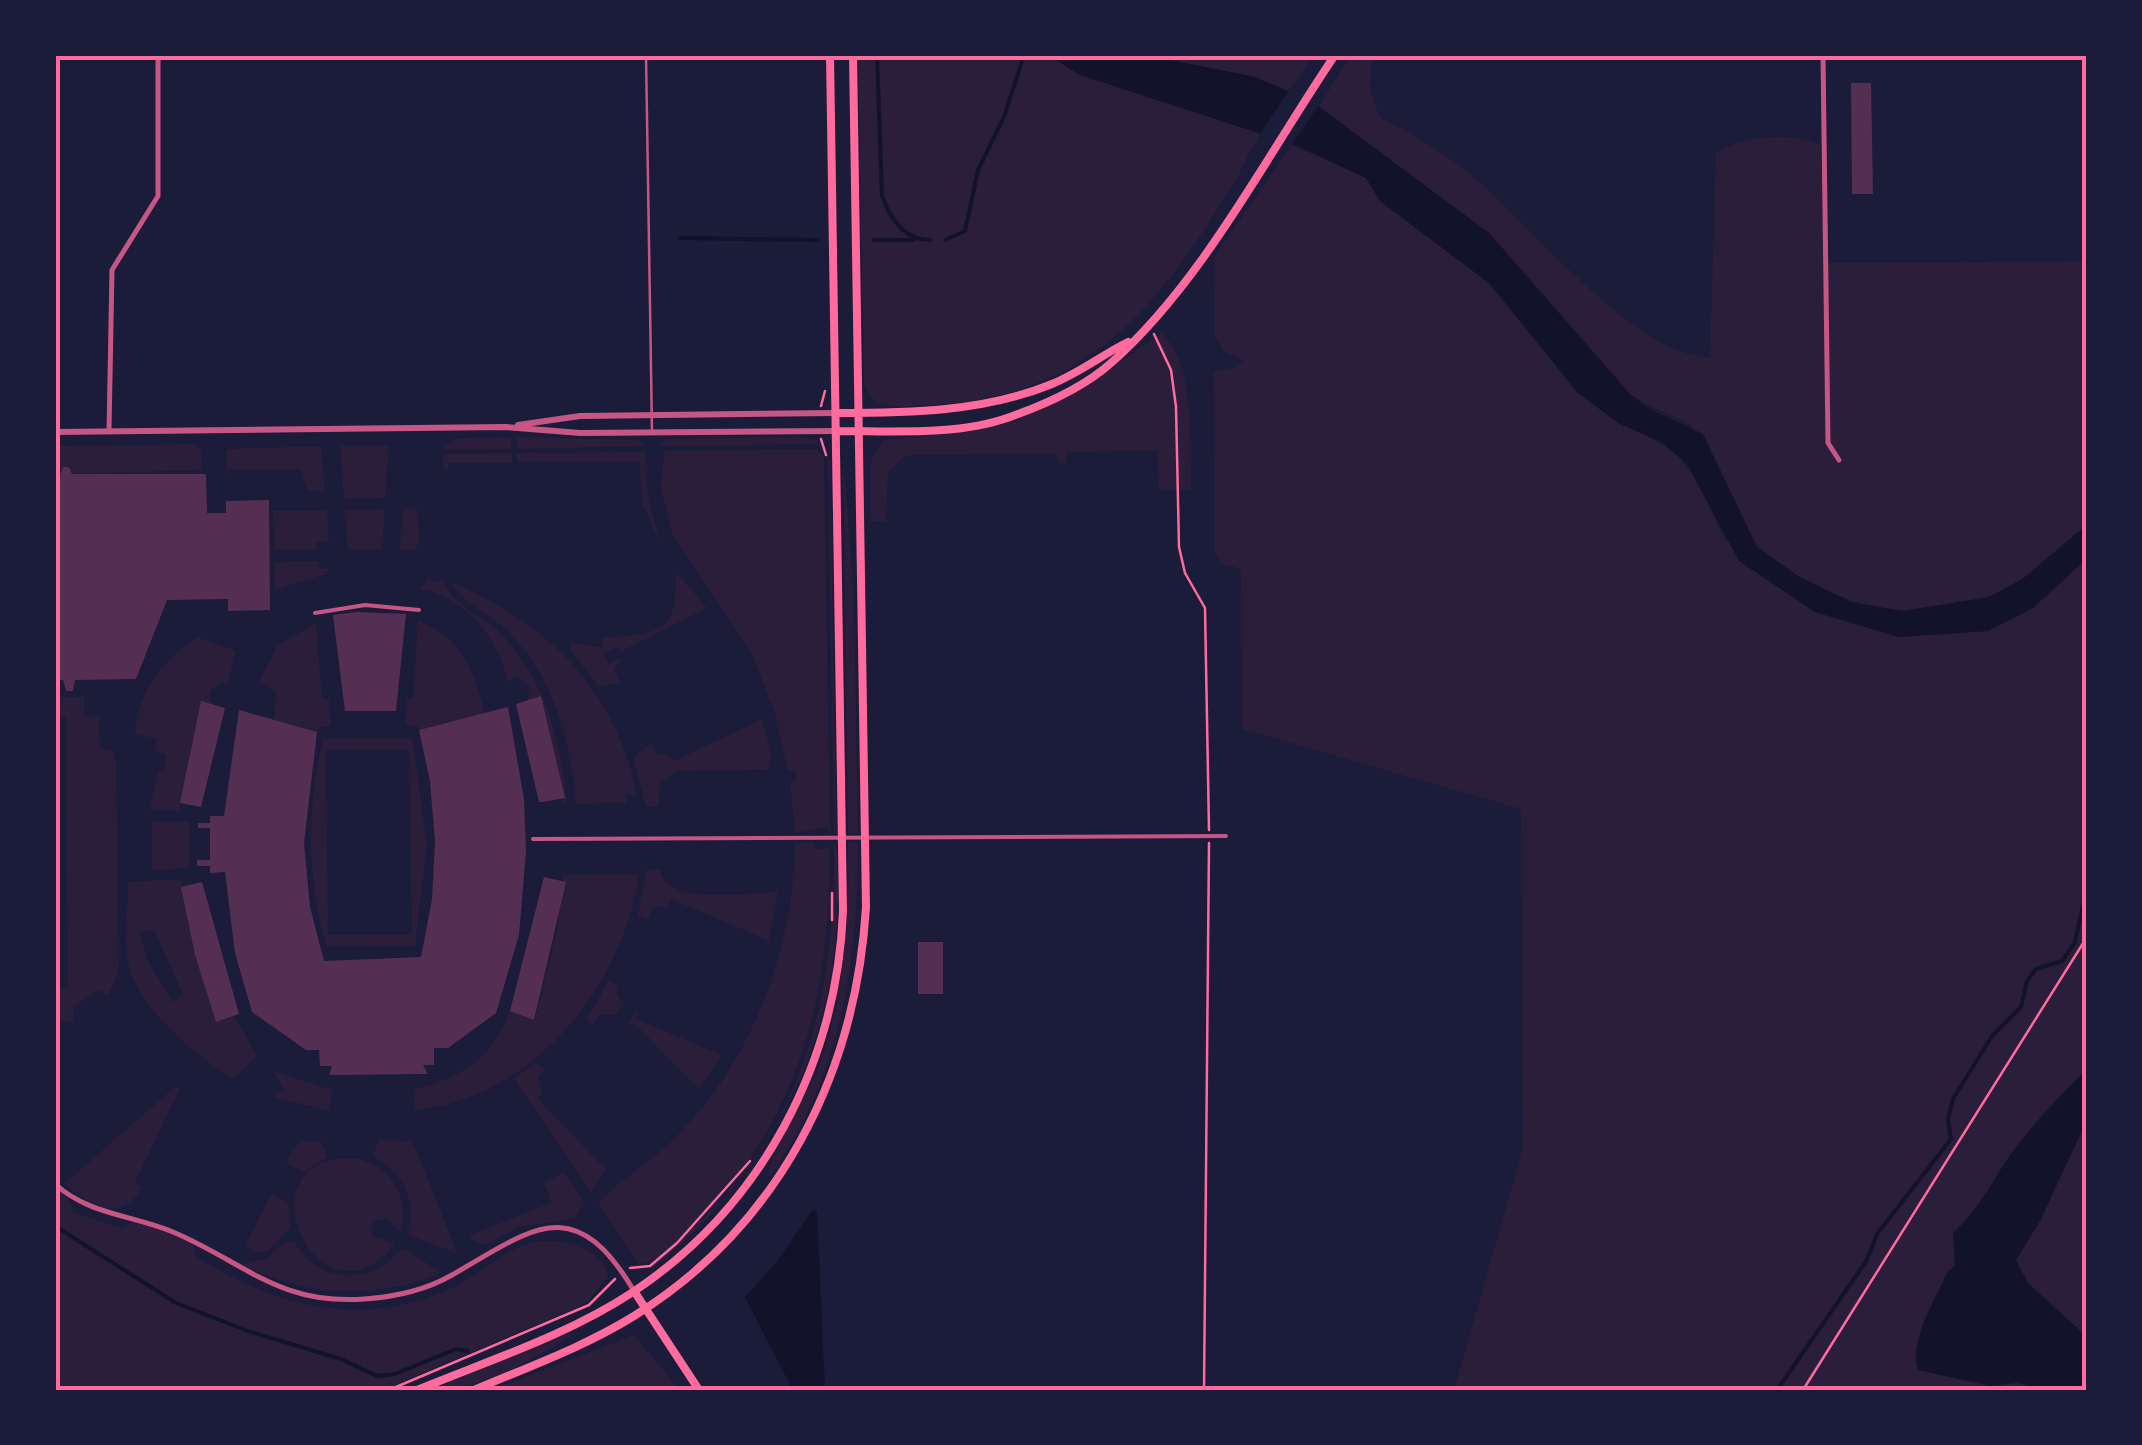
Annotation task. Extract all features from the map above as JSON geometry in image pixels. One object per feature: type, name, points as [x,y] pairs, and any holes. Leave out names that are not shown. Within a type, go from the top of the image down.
[{"type":"main road","points":[[418,1390],[566,1328],[634,1291],[690,1247],[752,1177],[801,1095],[830,1013],[843,912],[830,55]]},
{"type":"main road","points":[[474,1390],[576,1348],[646,1309],[745,1222],[780,1177],[822,1103],[852,1019],[866,907],[853,55]]},
{"type":"main road","points":[[836,432],[952,428],[1008,417],[1111,363],[1172,297],[1335,55]]},
{"type":"main road","points":[[836,412],[955,408],[1024,394],[1069,376],[1132,340]]},
{"type":"main road","points":[[634,1291],[699,1390]]},
{"type":"street","points":[[109,431],[112,270],[158,196],[158,55]]},
{"type":"street","points":[[1822,55],[1828,443],[1839,460]]},
{"type":"street","points":[[506,427],[580,416],[836,412]]},
{"type":"street","points":[[55,432],[506,427],[652,434],[836,432]]},
{"type":"street","points":[[315,612],[374,605],[418,610]]},
{"type":"street","points":[[534,839],[1226,836]]},
{"type":"street","points":[[55,1184],[94,1209],[170,1231],[254,1278],[302,1294],[364,1299],[418,1290],[449,1277],[514,1236],[541,1229],[565,1230],[592,1240],[611,1256],[634,1291]]},
{"type":"lane","points":[[646,55],[652,434]]},
{"type":"path","points":[[1154,334],[1171,370],[1176,407],[1179,548],[1186,573],[1205,608],[1208,836],[1204,1390]]},
{"type":"path","points":[[820,402],[826,383]]},
{"type":"path","points":[[821,443],[826,462]]},
{"type":"path","points":[[832,885],[832,923]]},
{"type":"path","points":[[1803,1390],[2087,937]]},
{"type":"path","points":[[629,1269],[648,1267],[678,1242],[720,1200],[760,1147]]},
{"type":"path","points":[[389,1390],[589,1305],[618,1278]]},
{"type":"shaded area","points":[[858,55],[1048,55],[1080,75],[1261,133],[1234,183],[1176,270],[1112,339],[1075,365],[1032,385],[984,399],[890,406],[874,399],[864,383]]},
{"type":"shaded area","points":[[1048,55],[1145,55],[1255,77],[1312,102],[1489,233],[1630,394],[1651,410],[1703,434],[1757,547],[1798,576],[1851,602],[1903,611],[1989,597],[2024,578],[2087,525],[2087,558],[2033,608],[1988,631],[1899,637],[1815,612],[1739,561],[1687,464],[1663,443],[1618,423],[1578,393],[1489,283],[1380,201],[1366,178],[1298,146],[1080,75]]},
{"type":"shaded area","points":[[1145,55],[1313,55],[1289,91],[1255,77]]},
{"type":"shaded area","points":[[1351,55],[1372,55],[1370,89],[1379,116],[1465,170],[1618,314],[1681,352],[1710,357],[1716,153],[1752,139],[1796,138],[1820,145],[1828,263],[2087,261],[2087,525],[2003,590],[1939,610],[1913,611],[1863,604],[1814,585],[1778,563],[1759,549],[1747,531],[1711,452],[1690,425],[1630,394],[1489,233],[1319,106]]},
{"type":"shaded area","points":[[1292,145],[1366,178],[1380,201],[1489,283],[1578,393],[1678,455],[1698,482],[1724,538],[1815,612],[1899,637],[1988,631],[2033,608],[2087,558],[2087,1390],[1454,1390],[1523,1147],[1521,809],[1242,729],[1241,569],[1221,563],[1215,553],[1214,371],[1237,367],[1243,360],[1223,351],[1215,337],[1214,257]]},
{"type":"shaded area","points":[[1161,333],[1172,346],[1186,384],[1191,490],[1159,490],[1157,451],[1067,452],[1066,463],[1058,463],[1057,453],[915,455],[904,457],[888,473],[886,521],[871,521],[871,461],[883,440],[956,433],[1015,421],[1091,383]]},
{"type":"shaded area","points":[[511,437],[511,449],[443,449],[455,438]]},
{"type":"shaded area","points":[[517,437],[638,440],[645,446],[517,449]]},
{"type":"shaded area","points":[[667,439],[813,439],[818,444],[659,446]]},
{"type":"shaded area","points":[[195,444],[201,449],[202,470],[73,474],[69,467],[63,467],[60,475],[55,475],[55,446]]},
{"type":"shaded area","points":[[321,446],[325,491],[307,491],[301,469],[229,470],[226,480],[227,449]]},
{"type":"shaded area","points":[[340,446],[389,446],[385,498],[344,499]]},
{"type":"shaded area","points":[[816,449],[824,457],[830,833],[827,827],[795,833],[790,782],[796,780],[795,770],[788,770],[775,714],[753,657],[672,533],[660,485],[665,451]]},
{"type":"shaded area","points":[[646,452],[648,497],[661,546],[643,505],[639,461],[517,462],[516,453]]},
{"type":"shaded area","points":[[843,452],[854,598],[858,833],[848,833]]},
{"type":"shaded area","points":[[512,453],[512,463],[449,463],[448,472],[442,464],[445,454]]},
{"type":"shaded area","points":[[828,455],[830,461],[836,833],[834,833]]},
{"type":"shaded area","points":[[417,508],[420,542],[415,549],[400,549],[403,509]]},
{"type":"shaded area","points":[[385,509],[382,549],[348,549],[345,510]]},
{"type":"shaded area","points":[[327,510],[329,542],[316,542],[316,550],[274,550],[273,511]]},
{"type":"shaded area","points":[[319,561],[320,569],[330,569],[325,574],[275,590],[274,562]]},
{"type":"shaded area","points":[[676,572],[707,608],[622,651],[619,647],[604,654],[608,664],[623,657],[614,669],[620,683],[598,686],[570,649],[571,643],[602,647],[602,637],[639,635],[662,626],[674,607]]},
{"type":"shaded area","points":[[427,580],[444,581],[460,603],[500,633],[529,671],[540,691],[555,735],[567,804],[562,804],[559,771],[541,697],[528,700],[530,688],[516,676],[509,683],[496,650],[478,622],[453,602],[420,589]]},
{"type":"shaded area","points":[[451,582],[517,617],[572,664],[613,723],[627,757],[636,794],[626,795],[626,803],[576,804],[564,731],[547,686],[521,646]]},
{"type":"shaded area","points":[[418,621],[456,646],[471,670],[485,713],[419,730],[417,725],[405,725],[407,698],[413,698]]},
{"type":"shaded area","points":[[316,623],[322,699],[329,699],[331,726],[318,727],[317,732],[274,720],[276,692],[259,681],[278,645]]},
{"type":"shaded area","points":[[197,637],[236,651],[227,685],[222,681],[209,692],[213,705],[201,702],[179,810],[150,810],[158,770],[164,771],[166,755],[155,752],[157,739],[135,734],[137,719],[154,679],[173,656]]},
{"type":"shaded area","points":[[55,697],[84,697],[84,716],[99,717],[100,748],[113,751],[116,761],[119,971],[108,996],[99,990],[73,1007],[74,1021],[55,1021],[55,989],[68,988],[66,717],[55,717]]},
{"type":"shaded area","points":[[762,719],[773,761],[769,761],[769,770],[678,771],[660,782],[659,806],[646,807],[633,758],[651,743],[658,755],[669,755],[674,761]]},
{"type":"shaded area","points":[[412,738],[427,844],[415,946],[326,946],[315,895],[311,843],[317,764],[323,739]],"holes":[[[326,750],[409,750],[412,934],[328,935]]]},
{"type":"shaded area","points":[[152,821],[189,822],[189,868],[152,870]]},
{"type":"shaded area","points":[[795,843],[815,843],[815,849],[827,848],[830,843],[824,950],[803,1049],[785,1096],[761,1141],[731,1184],[668,1249],[654,1260],[639,1264],[598,1203],[674,1139],[725,1076],[746,1040],[777,964],[793,884]]},
{"type":"shaded area","points":[[834,843],[839,878],[837,916],[832,969],[821,1021],[804,1070],[782,1117],[761,1150],[784,1110],[815,1025],[830,935]]},
{"type":"shaded area","points":[[848,843],[858,843],[857,888],[849,976],[840,1019],[813,1101],[768,1180],[775,1154],[815,1076],[835,1009],[847,927]]},
{"type":"shaded area","points":[[646,870],[660,870],[665,881],[676,889],[692,893],[778,892],[769,941],[671,899],[667,906],[653,908],[647,919],[638,915]]},
{"type":"shaded area","points":[[639,874],[630,916],[614,956],[566,1030],[534,1060],[498,1084],[458,1101],[415,1110],[414,1089],[446,1079],[473,1064],[495,1041],[510,1011],[535,1020],[557,931],[563,875]]},
{"type":"shaded area","points":[[180,879],[195,955],[216,1021],[235,1017],[257,1056],[234,1079],[172,1031],[135,983],[126,947],[128,882]],"holes":[[[154,930],[183,994],[173,1002],[149,963],[139,933]]]},
{"type":"shaded area","points":[[609,981],[619,986],[617,994],[624,1003],[616,1015],[601,1014],[592,1024],[586,1019]]},
{"type":"shaded area","points":[[637,1009],[636,1019],[722,1055],[699,1089],[634,1023],[626,1026]]},
{"type":"shaded area","points":[[535,1063],[546,1069],[538,1076],[542,1093],[537,1098],[606,1170],[591,1192],[514,1079]]},
{"type":"shaded area","points":[[2087,1069],[2087,1120],[2040,1221],[2016,1260],[2028,1283],[2087,1337],[2087,1390],[2045,1390],[2017,1383],[1990,1386],[1918,1370],[1920,1333],[1948,1271],[1955,1266],[1953,1233],[1975,1209],[2023,1138]]},
{"type":"shaded area","points":[[273,1071],[332,1090],[330,1111],[273,1097],[284,1090]]},
{"type":"shaded area","points":[[176,1086],[180,1089],[135,1182],[142,1188],[134,1199],[125,1206],[105,1207],[84,1199],[64,1184]]},
{"type":"shaded area","points":[[379,1140],[410,1141],[416,1149],[457,1253],[408,1235],[409,1199],[400,1179],[372,1156]]},
{"type":"shaded area","points":[[304,1141],[321,1141],[327,1157],[304,1172],[286,1163],[293,1148]]},
{"type":"shaded area","points":[[761,1150],[722,1202],[645,1274],[666,1252],[711,1210]]},
{"type":"shaded area","points":[[354,1158],[388,1175],[400,1195],[403,1219],[401,1232],[387,1219],[375,1221],[371,1228],[373,1237],[395,1243],[367,1267],[341,1270],[318,1258],[301,1236],[294,1210],[299,1184],[318,1165]]},
{"type":"shaded area","points":[[564,1172],[584,1203],[575,1218],[516,1228],[486,1245],[471,1240],[470,1235],[551,1203],[544,1183]]},
{"type":"shaded area","points":[[55,1184],[67,1194],[74,1213],[123,1228],[134,1220],[192,1241],[197,1257],[228,1275],[292,1301],[324,1307],[357,1310],[424,1299],[467,1280],[512,1250],[541,1241],[565,1243],[588,1251],[605,1266],[608,1277],[587,1303],[383,1390],[55,1390]]},
{"type":"shaded area","points":[[271,1194],[289,1203],[290,1228],[268,1251],[254,1253],[246,1244]]},
{"type":"shaded area","points":[[817,1210],[825,1390],[793,1390],[745,1297],[776,1263],[811,1212]]},
{"type":"shaded area","points":[[294,1241],[317,1266],[331,1272],[362,1274],[377,1269],[402,1247],[442,1273],[391,1288],[341,1291],[291,1284],[241,1264],[267,1258],[285,1242]]},
{"type":"shaded area","points":[[569,1333],[571,1336],[556,1345],[486,1380],[432,1390]]},
{"type":"shaded area","points":[[634,1335],[680,1390],[491,1390]]},
{"type":"pier","points":[[1291,87],[1321,102],[1289,149],[1258,137]]},
{"type":"building","points":[[1851,83],[1871,83],[1873,194],[1852,194]]},
{"type":"building","points":[[63,467],[69,467],[72,474],[206,474],[207,513],[226,513],[226,501],[269,500],[270,610],[228,611],[228,599],[167,600],[136,679],[75,680],[73,691],[66,691],[63,680],[55,680],[55,475],[60,475]]},
{"type":"building","points":[[406,614],[396,711],[345,711],[333,615]]},
{"type":"building","points":[[541,696],[565,798],[539,802],[516,704]]},
{"type":"building","points":[[201,701],[225,708],[201,807],[180,803]]},
{"type":"building","points":[[508,707],[524,799],[526,851],[519,935],[496,1013],[448,1048],[434,1048],[434,1065],[423,1065],[428,1074],[329,1075],[332,1066],[320,1066],[319,1050],[306,1050],[252,1012],[235,953],[225,872],[210,873],[210,866],[197,866],[197,860],[210,860],[210,828],[198,828],[198,823],[210,823],[210,816],[224,816],[239,710],[317,732],[304,843],[310,907],[324,961],[421,957],[432,899],[435,842],[430,781],[419,730]]},
{"type":"building","points":[[544,877],[566,882],[534,1020],[510,1011]]},
{"type":"building","points":[[202,882],[239,1014],[216,1022],[195,955],[181,887]]},
{"type":"building","points":[[918,942],[943,942],[943,994],[918,994]]},
{"type":"waterway","points":[[877,55],[882,196],[905,232],[930,240]]},
{"type":"waterway","points":[[945,240],[965,231],[978,170],[1004,117],[1024,55]]},
{"type":"waterway","points":[[680,238],[817,240]]},
{"type":"waterway","points":[[874,240],[914,240]]},
{"type":"waterway","points":[[1777,1390],[1867,1260],[1877,1234],[1951,1139],[1948,1119],[1953,1099],[1992,1036],[2021,1007],[2027,981],[2036,969],[2062,961],[2075,942],[2087,887]]},
{"type":"waterway","points":[[55,1226],[176,1303],[248,1331],[341,1359],[377,1376],[395,1374],[456,1349],[467,1351]]}]
